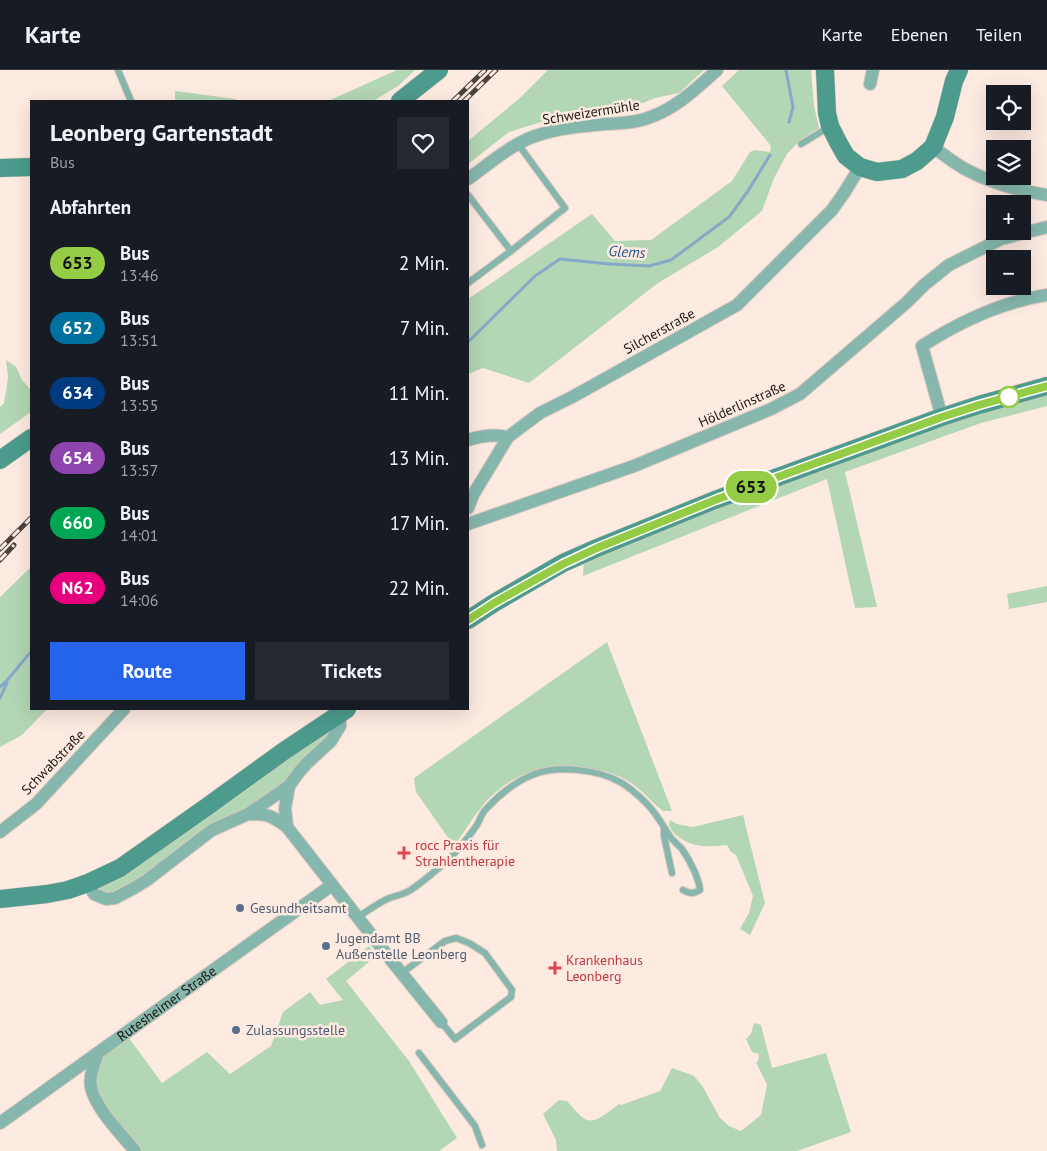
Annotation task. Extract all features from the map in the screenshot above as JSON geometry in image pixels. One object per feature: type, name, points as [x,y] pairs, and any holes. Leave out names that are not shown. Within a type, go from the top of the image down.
[{"type":"street","points":[[401,100],[439,70]]},
{"type":"street","name":"Schweizermühle","points":[[469,178],[518,144],[536,136],[552,131],[643,120],[660,114],[678,104],[717,70]]},
{"type":"street","points":[[825,70],[827,113],[830,126],[846,156],[860,167],[877,172],[902,169],[917,161],[933,147],[945,117],[954,81],[959,70]]},
{"type":"street","points":[[870,84],[873,70]]},
{"type":"street","points":[[933,147],[965,169],[1000,184],[1047,195]]},
{"type":"street","points":[[0,168],[30,167]]},
{"type":"street","name":"Silcherstraße","points":[[469,505],[473,495],[508,437],[540,413],[737,305],[832,210],[860,167]]},
{"type":"street","name":"Hölderlinstraße","points":[[469,524],[634,466],[771,409],[800,394],[906,303],[924,285],[950,265],[1001,239],[1047,226]]},
{"type":"street","points":[[939,407],[922,346],[942,333],[999,307],[1047,295]]},
{"type":"street","points":[[469,619],[555,568],[597,548],[715,500],[934,420],[1047,386]]},
{"type":"street","points":[[469,440],[498,434],[508,437]]},
{"type":"street","points":[[0,460],[30,439]]},
{"type":"street","name":"Schwabstraße","points":[[0,832],[36,804],[123,710]]},
{"type":"street","points":[[88,883],[94,894],[106,899],[115,898],[147,880],[212,830],[248,814],[289,786],[303,768],[332,740],[340,726],[344,711]]},
{"type":"street","points":[[0,899],[68,890],[120,868],[284,751],[344,711]]},
{"type":"street","points":[[287,827],[285,808],[289,786]]},
{"type":"street","points":[[248,814],[274,817],[287,827],[442,1022]]},
{"type":"street","name":"Rutesheimer Straße","points":[[0,1123],[332,885]]},
{"type":"street","points":[[98,1053],[92,1071],[91,1086],[96,1102],[135,1151]]},
{"type":"lane","points":[[118,70],[130,100]]},
{"type":"lane","points":[[801,144],[830,126]]},
{"type":"lane","points":[[469,282],[565,208],[518,144]]},
{"type":"lane","points":[[469,196],[511,250]]},
{"type":"lane","points":[[358,917],[387,900],[409,891],[428,877],[458,848],[476,826],[483,812],[517,783],[538,773],[564,770],[608,776],[636,793],[655,812],[682,850],[700,883],[700,890],[694,894],[683,890]]},
{"type":"lane","points":[[664,827],[664,836],[672,873]]},
{"type":"lane","points":[[402,973],[445,941],[456,938],[469,943],[485,954],[512,990],[511,997],[455,1039],[442,1022]]},
{"type":"lane","points":[[419,1053],[474,1126],[482,1145]]},
{"type":"green space","points":[[397,70],[415,70],[398,86],[375,100],[330,100]]},
{"type":"green space","points":[[548,70],[704,70],[679,93],[655,98],[619,113],[551,119],[509,132],[469,163],[469,140],[521,97]]},
{"type":"green space","points":[[739,70],[811,70],[814,106],[819,128],[800,140],[787,154],[774,178],[762,211],[718,247],[658,283],[529,383],[483,368],[469,374],[469,298],[592,214],[615,241],[651,240],[732,181],[750,152],[755,150],[770,152],[771,146],[722,86]]},
{"type":"green space","points":[[175,91],[236,99],[236,100],[175,100]]},
{"type":"green space","points":[[6,360],[16,367],[22,380],[30,389],[30,413],[0,434],[0,407],[4,403],[8,378]]},
{"type":"green space","points":[[1047,392],[1047,406],[981,423],[845,472],[877,607],[855,608],[827,479],[583,576],[584,560],[642,535],[910,434]]},
{"type":"green space","points":[[30,568],[30,710],[46,710],[22,735],[0,747],[0,597]]},
{"type":"green space","points":[[1047,586],[1047,602],[1009,609],[1007,594]]},
{"type":"green space","points":[[607,642],[672,811],[663,811],[633,784],[610,773],[577,767],[550,767],[526,774],[503,786],[483,805],[454,846],[416,792],[414,778]]},
{"type":"green space","points":[[340,726],[299,772],[115,898],[94,894],[104,877],[284,751]]},
{"type":"green space","points":[[743,815],[765,903],[750,935],[740,929],[749,913],[753,896],[736,855],[731,852],[727,845],[702,846],[687,842],[674,833],[669,826],[670,820],[677,824],[693,827]]},
{"type":"green space","points":[[369,946],[376,956],[346,981],[409,1061],[457,1138],[439,1151],[135,1151],[96,1102],[91,1071],[98,1053],[126,1034],[162,1083],[207,1052],[230,1074],[271,1046],[283,1012],[310,992],[320,1005],[343,1000],[326,979]]},
{"type":"green space","points":[[754,1023],[761,1025],[772,1068],[826,1053],[851,1132],[797,1151],[557,1151],[556,1140],[543,1114],[559,1100],[567,1101],[586,1120],[597,1119],[619,1104],[621,1105],[660,1091],[672,1068],[694,1076],[703,1087],[720,1118],[729,1126],[741,1131],[761,1115],[767,1085],[756,1062],[758,1061],[759,1054],[752,1052],[746,1039],[751,1034]]},
{"type":"waterway","name":"Glems","points":[[786,70],[793,107],[789,122]]},
{"type":"waterway","name":"Glems","points":[[469,341],[535,276],[560,259],[649,266],[671,260],[729,217],[748,191],[770,155]]},
{"type":"waterway","name":"Glems","points":[[0,687],[30,653]]},
{"type":"waterway","points":[[0,698],[7,683]]},
{"type":"railway","points":[[454,100],[485,70]]},
{"type":"railway","points":[[465,100],[496,70]]},
{"type":"railway","points":[[0,549],[30,519]]},
{"type":"railway","points":[[0,560],[14,545]]},
{"type":"bus line","name":"653","points":[[469,619],[563,564],[597,548],[715,500],[942,417],[1047,386]]},
{"type":"place","name":"rocc Praxis für Strahlentherapie","points":[[404,853]]},
{"type":"place","name":"Gesundheitsamt","points":[[240,908]]},
{"type":"place","name":"Jugendamt BB Außenstelle Leonberg","points":[[326,946]]},
{"type":"place","name":"Krankenhaus Leonberg","points":[[555,968]]},
{"type":"place","name":"Zulassungsstelle","points":[[236,1030]]}]
